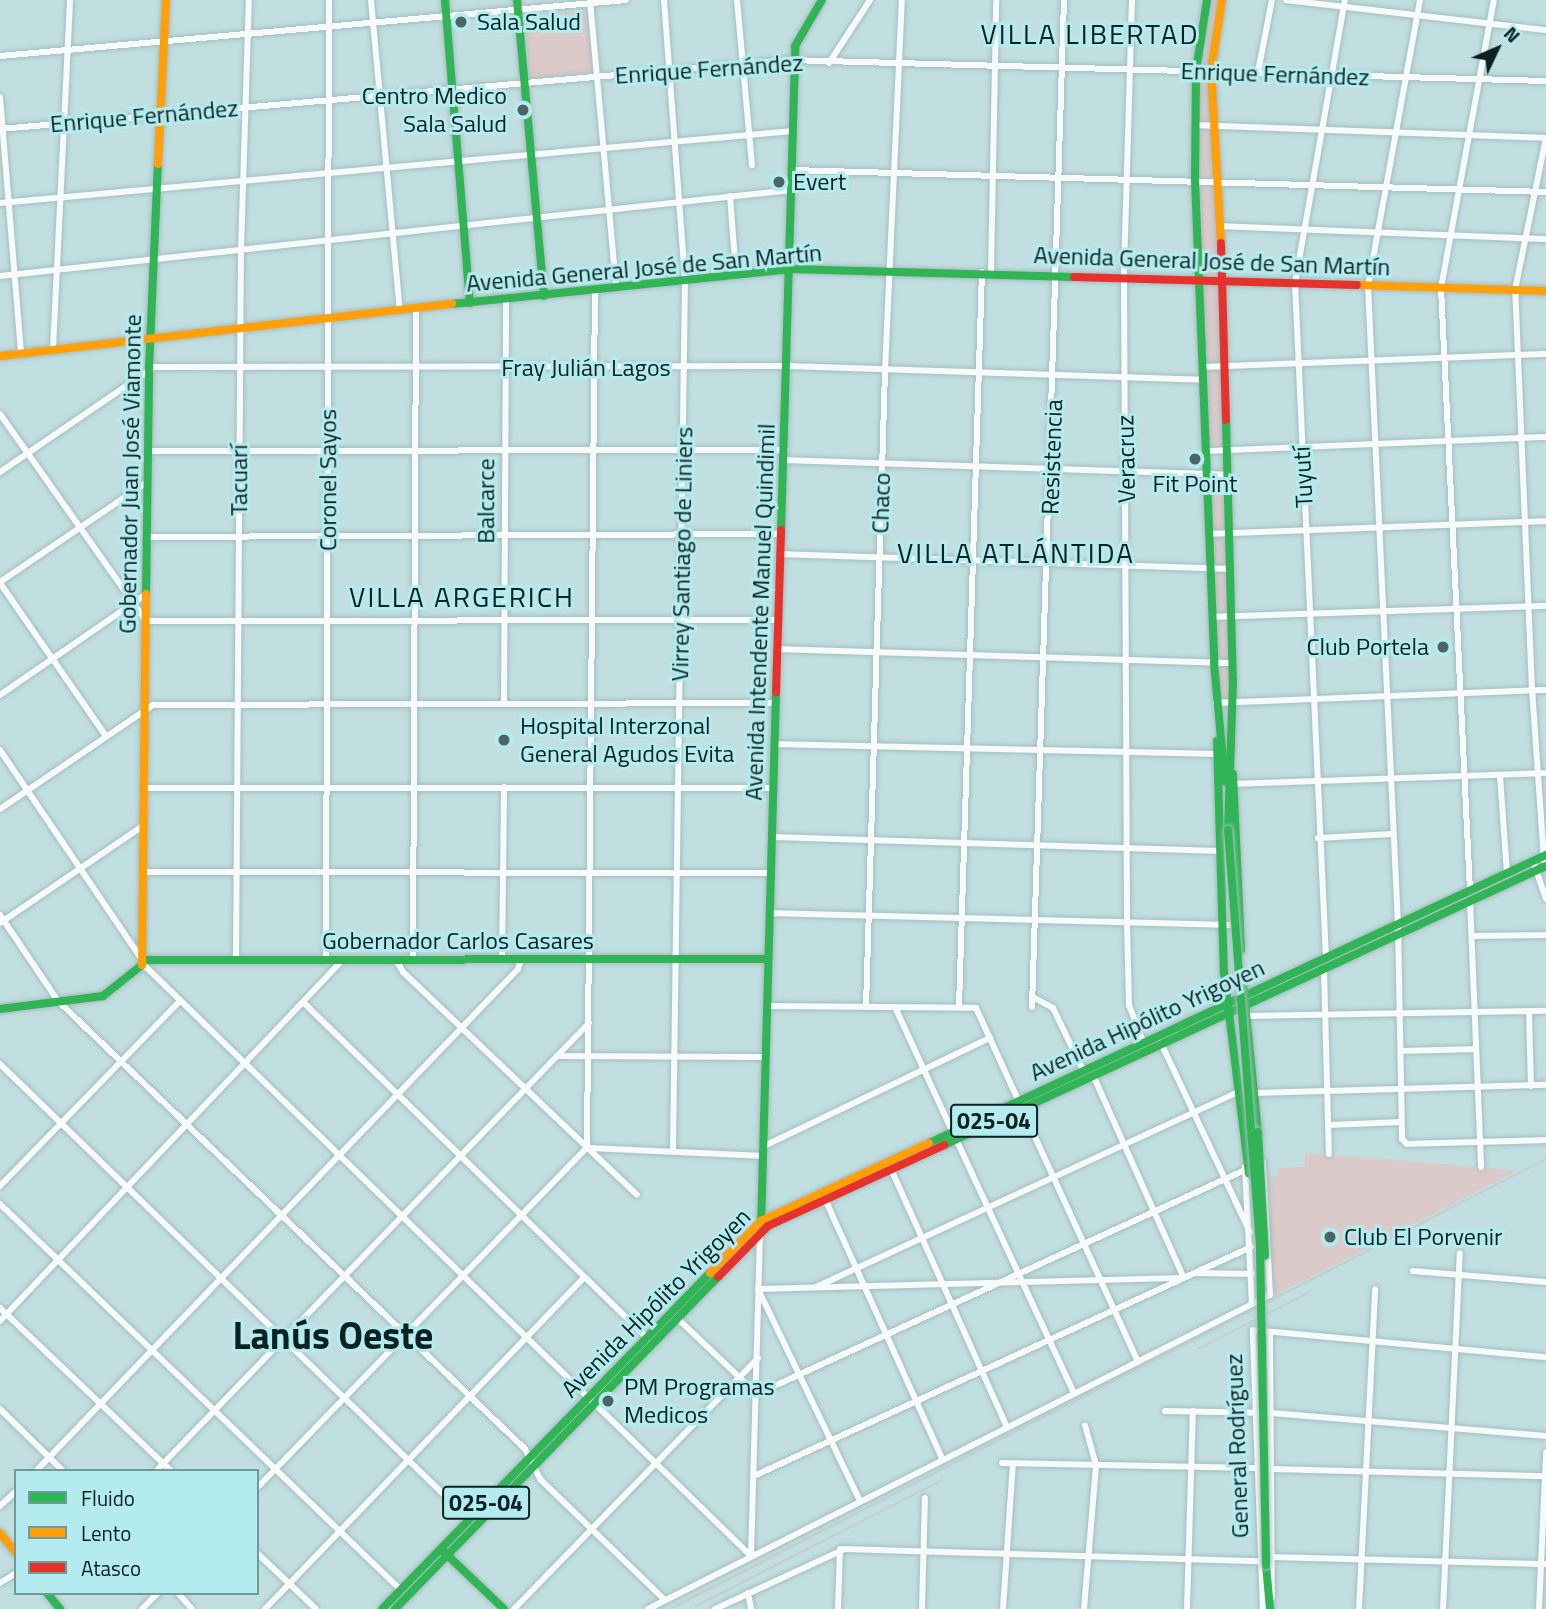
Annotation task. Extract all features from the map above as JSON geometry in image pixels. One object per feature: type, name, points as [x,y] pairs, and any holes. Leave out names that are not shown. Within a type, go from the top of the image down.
[{"type":"main road","name":"Gobernador Juan José Viamonte","points":[[144,959],[149,368],[157,261],[166,0]]},
{"type":"main road","points":[[445,0],[470,303]]},
{"type":"main road","name":"Avenida Intendente Manuel Quindimil","points":[[760,1232],[788,366],[794,61],[798,36],[822,0]]},
{"type":"main road","points":[[1207,0],[1196,71],[1195,180],[1216,703],[1227,811],[1259,1227],[1256,1304]]},
{"type":"main road","points":[[1222,0],[1211,71],[1223,280],[1233,663],[1227,811]]},
{"type":"main road","points":[[518,5],[544,296]]},
{"type":"main road","name":"Avenida General José de San Martín","points":[[0,356],[151,336],[789,269],[986,272],[1546,290]]},
{"type":"main road","points":[[1218,725],[1216,754],[1222,925],[1228,1007],[1241,1091],[1256,1304],[1263,1563],[1267,1578],[1267,1609]]},
{"type":"main road","points":[[1231,746],[1245,999],[1266,1238],[1256,1304]]},
{"type":"main road","name":"Avenida Hipólito Yrigoyen","points":[[382,1609],[533,1468],[648,1339],[761,1221],[1093,1075],[1326,958],[1533,861],[1545,861]]},
{"type":"main road","name":"Avenida Hipólito Yrigoyen","points":[[1245,999],[1397,935],[1536,871],[1545,861]]},
{"type":"main road","points":[[0,1009],[107,994],[144,959]]},
{"type":"main road","name":"Gobernador Carlos Casares","points":[[144,959],[768,959]]},
{"type":"main road","name":"Avenida Hipólito Yrigoyen","points":[[1020,1105],[1143,1041],[1228,1007]]},
{"type":"main road","name":"Avenida Hipólito Yrigoyen","points":[[395,1609],[470,1520],[531,1458],[678,1319],[760,1232],[891,1169],[954,1135]]},
{"type":"main road","points":[[0,1533],[14,1550]]},
{"type":"main road","points":[[445,1552],[504,1609]]},
{"type":"main road","points":[[49,1595],[60,1609]]},
{"type":"street","points":[[53,349],[70,0]]},
{"type":"street","name":"Tacuarí","points":[[236,960],[241,250],[249,0]]},
{"type":"street","name":"Coronel Sayos","points":[[326,960],[329,0]]},
{"type":"street","points":[[371,0],[400,310]]},
{"type":"street","points":[[0,56],[447,16],[518,5],[626,0]]},
{"type":"street","name":"Virrey Santiago de Liniers","points":[[664,0],[677,142],[685,279],[679,960],[673,1151]]},
{"type":"street","points":[[737,0],[752,165]]},
{"type":"street","points":[[829,63],[870,0]]},
{"type":"street","name":"Chaco","points":[[866,1007],[866,916],[885,370],[902,0]]},
{"type":"street","points":[[958,1007],[975,466],[991,174],[996,0]]},
{"type":"street","name":"Resistencia","points":[[1032,1007],[1049,564],[1064,0]]},
{"type":"street","name":"Veracruz","points":[[1132,0],[1124,276],[1127,923],[1129,1005],[1143,1041]]},
{"type":"street","points":[[1258,72],[1272,0]]},
{"type":"street","points":[[1286,0],[1344,3],[1417,15],[1546,30]]},
{"type":"street","points":[[1420,0],[1368,286],[1389,779],[1398,925],[1401,1122],[1404,1143],[1546,1140]]},
{"type":"street","points":[[1470,891],[1441,288],[1494,0]]},
{"type":"street","points":[[590,2],[616,287]]},
{"type":"street","name":"Tuyutí","points":[[1326,958],[1318,838],[1295,283],[1344,3]]},
{"type":"street","name":"Enrique Fernández","points":[[1,129],[671,69],[794,61],[1546,81]]},
{"type":"street","points":[[0,97],[21,354]]},
{"type":"street","points":[[1195,125],[1546,138],[1515,290],[1532,690],[1545,861]]},
{"type":"street","points":[[0,203],[793,131]]},
{"type":"street","points":[[792,170],[1217,180],[1546,192]]},
{"type":"street","points":[[0,276],[792,190]]},
{"type":"street","points":[[730,197],[736,274]]},
{"type":"street","points":[[1220,226],[1546,239]]},
{"type":"street","points":[[259,1486],[587,1148],[594,290]]},
{"type":"street","name":"Balcarce","points":[[504,702],[506,300]]},
{"type":"street","points":[[413,960],[418,452],[416,308]]},
{"type":"street","points":[[1204,367],[1224,364],[1546,354]]},
{"type":"street","name":"Fray Julián Lagos","points":[[149,368],[594,369],[788,366],[1204,380]]},
{"type":"street","points":[[0,472],[149,368]]},
{"type":"street","points":[[0,414],[131,605],[146,621],[778,620]]},
{"type":"street","points":[[1207,450],[1546,437]]},
{"type":"street","points":[[148,451],[785,450]]},
{"type":"street","points":[[785,460],[1227,475]]},
{"type":"street","points":[[106,736],[0,582],[147,482]]},
{"type":"street","points":[[1210,534],[1546,521]]},
{"type":"street","points":[[146,537],[781,534]]},
{"type":"street","points":[[780,554],[1229,569]]},
{"type":"street","points":[[0,695],[145,595]]},
{"type":"street","points":[[1212,617],[1546,606]]},
{"type":"street","points":[[778,649],[1233,663]]},
{"type":"street","points":[[1216,703],[1546,690]]},
{"type":"street","points":[[0,809],[146,706],[238,703],[776,703]]},
{"type":"street","points":[[775,744],[1216,754]]},
{"type":"street","points":[[0,750],[144,959],[179,1002],[593,1400],[751,1556]]},
{"type":"street","points":[[1234,785],[1546,773]]},
{"type":"street","points":[[1500,776],[1507,873]]},
{"type":"street","points":[[502,960],[504,787]]},
{"type":"street","points":[[145,788],[773,788]]},
{"type":"street","points":[[144,825],[1,920],[58,1001],[470,1397],[531,1458],[533,1468],[665,1600]]},
{"type":"street","points":[[1318,838],[1392,834]]},
{"type":"street","points":[[772,837],[1220,851]]},
{"type":"street","points":[[1533,861],[1546,898]]},
{"type":"street","points":[[144,872],[771,873]]},
{"type":"street","points":[[1470,901],[1475,936],[1481,1167]]},
{"type":"street","points":[[770,913],[1240,925]]},
{"type":"street","points":[[1475,936],[1546,935]]},
{"type":"street","points":[[0,1321],[343,960]]},
{"type":"street","points":[[396,960],[403,972],[637,1195]]},
{"type":"street","points":[[38,1469],[518,969],[521,960]]},
{"type":"street","points":[[1324,968],[1329,1154]]},
{"type":"street","points":[[1033,997],[1053,1008],[1083,1070]]},
{"type":"street","points":[[0,1186],[179,1002]]},
{"type":"street","points":[[305,1003],[648,1339]]},
{"type":"street","points":[[767,1006],[976,1008],[1138,1362]]},
{"type":"street","points":[[895,1007],[1074,1393]]},
{"type":"street","points":[[1228,1007],[1247,1016],[1546,1011]]},
{"type":"street","points":[[1529,1011],[1531,1086]]},
{"type":"street","points":[[158,1469],[589,1023]]},
{"type":"street","points":[[587,1148],[762,1151],[990,1038]]},
{"type":"street","points":[[1161,1043],[1250,1233]]},
{"type":"street","points":[[1401,1051],[1476,1049]]},
{"type":"street","points":[[557,1056],[765,1057]]},
{"type":"street","points":[[0,1064],[470,1520]]},
{"type":"street","points":[[1093,1075],[1184,1278]]},
{"type":"street","points":[[1254,1093],[1546,1085]]},
{"type":"street","points":[[817,1287],[1241,1091]]},
{"type":"street","points":[[1329,1125],[1401,1122]]},
{"type":"street","points":[[648,1609],[1270,1296],[1268,1212],[1258,1131]]},
{"type":"street","points":[[891,1169],[1007,1427]]},
{"type":"street","points":[[1021,1278],[1155,1211],[1247,1172],[1256,1304]]},
{"type":"street","points":[[825,1199],[943,1460]]},
{"type":"street","points":[[0,1204],[401,1590]]},
{"type":"street","points":[[751,1556],[756,1475],[760,1232]]},
{"type":"street","points":[[756,1475],[1050,1342],[1251,1247]]},
{"type":"street","points":[[1443,1609],[1449,1428],[1460,1253]]},
{"type":"street","points":[[1413,1271],[1546,1282]]},
{"type":"street","points":[[1194,1273],[1252,1274]]},
{"type":"street","points":[[265,1609],[584,1277]]},
{"type":"street","points":[[758,1289],[1004,1282],[1021,1278],[1184,1278]]},
{"type":"street","points":[[757,1394],[1004,1282]]},
{"type":"street","points":[[758,1289],[803,1375],[860,1501]]},
{"type":"street","points":[[1359,1609],[1375,1289]]},
{"type":"street","points":[[0,1308],[169,1469]]},
{"type":"street","points":[[678,1319],[757,1394]]},
{"type":"street","name":"General Rodríguez","points":[[1253,1330],[1270,1333],[1273,1557],[1267,1609],[1256,1468],[1253,1330]]},
{"type":"street","points":[[1270,1333],[1546,1357]]},
{"type":"street","points":[[514,1609],[758,1358]]},
{"type":"street","points":[[0,1409],[61,1469]]},
{"type":"street","points":[[1165,1411],[1271,1413],[1546,1436]]},
{"type":"street","points":[[1187,1609],[1193,1411]]},
{"type":"street","points":[[1084,1609],[1096,1465],[1085,1425]]},
{"type":"street","points":[[1541,1606],[1546,1452]]},
{"type":"street","points":[[1002,1464],[1256,1468]]},
{"type":"street","points":[[1003,1609],[1013,1464]]},
{"type":"street","points":[[1272,1469],[1545,1476]]},
{"type":"street","points":[[0,1506],[14,1493]]},
{"type":"street","points":[[922,1609],[925,1498]]},
{"type":"street","points":[[715,1609],[840,1549],[1088,1555],[1263,1563]]},
{"type":"street","points":[[838,1609],[840,1549]]},
{"type":"street","points":[[259,1555],[316,1609]]},
{"type":"street","points":[[1273,1557],[1543,1564]]},
{"type":"street","points":[[748,1593],[751,1609]]},
{"type":"street","points":[[142,1609],[156,1595]]},
{"type":"street","points":[[180,1595],[192,1609]]},
{"type":"shaded area","points":[[1207,0],[1222,0],[1211,71],[1226,449],[1207,451],[1195,125]]},
{"type":"shaded area","points":[[587,11],[592,73],[530,78],[524,16]]},
{"type":"shaded area","points":[[1208,474],[1227,475],[1232,702],[1216,703]]},
{"type":"shaded area","name":"Club El Porvenir","points":[[1305,1153],[1517,1171],[1272,1297],[1270,1175],[1279,1177],[1278,1168],[1305,1167]]},
{"type":"railway","points":[[670,1609],[1546,1159]]},
{"type":"railway","points":[[1198,1349],[1310,1292]]},
{"type":"railway","points":[[696,1606],[942,1480]]},
{"type":"traffic: fast","points":[[445,0],[470,303]]},
{"type":"traffic: fast","points":[[517,0],[544,296]]},
{"type":"traffic: fast","points":[[781,530],[795,46],[822,0]]},
{"type":"traffic: fast","points":[[1207,0],[1196,71],[1195,180],[1214,663],[1225,781]]},
{"type":"traffic: fast","points":[[146,594],[149,368],[158,164]]},
{"type":"traffic: fast","points":[[452,304],[789,269],[1074,277]]},
{"type":"traffic: fast","points":[[1226,420],[1233,681],[1228,830]]},
{"type":"traffic: fast","points":[[761,1226],[776,692]]},
{"type":"traffic: fast","points":[[1217,741],[1224,973],[1249,1173]]},
{"type":"traffic: fast","points":[[1233,774],[1241,950]]},
{"type":"traffic: fast","points":[[1228,830],[1260,1249],[1266,1565]]},
{"type":"traffic: fast","points":[[929,1143],[1546,855]]},
{"type":"traffic: fast","points":[[944,1145],[1546,866]]},
{"type":"traffic: fast","points":[[148,960],[768,959]]},
{"type":"traffic: fast","points":[[0,1009],[103,996],[142,965]]},
{"type":"traffic: fast","points":[[1242,973],[1258,1132]]},
{"type":"traffic: fast","points":[[1258,1132],[1265,1256]]},
{"type":"traffic: fast","points":[[382,1609],[710,1273]]},
{"type":"traffic: fast","points":[[395,1609],[718,1277]]},
{"type":"traffic: fast","points":[[443,1551],[504,1609]]},
{"type":"traffic: fast","points":[[1266,1565],[1270,1609]]},
{"type":"traffic: fast","points":[[49,1595],[60,1609]]},
{"type":"traffic: slow","points":[[158,164],[166,0]]},
{"type":"traffic: slow","points":[[1221,243],[1211,71],[1222,0]]},
{"type":"traffic: slow","points":[[1357,285],[1546,291]]},
{"type":"traffic: slow","points":[[0,356],[452,304]]},
{"type":"traffic: slow","points":[[142,965],[146,594]]},
{"type":"traffic: slow","points":[[710,1273],[761,1221],[929,1143]]},
{"type":"traffic: slow","points":[[0,1533],[14,1550]]},
{"type":"traffic: jam","points":[[1221,243],[1226,420]]},
{"type":"traffic: jam","points":[[1074,277],[1357,285]]},
{"type":"traffic: jam","points":[[776,692],[781,530]]},
{"type":"traffic: jam","points":[[718,1277],[768,1226],[944,1145]]},
{"type":"place","name":"Sala Salud","points":[[461,22]]},
{"type":"place","name":"Centro Medico Sala Salud","points":[[523,110]]},
{"type":"place","name":"Evert","points":[[779,182]]},
{"type":"place","name":"Fit Point","points":[[1195,459]]},
{"type":"place","name":"Club Portela","points":[[1443,647]]},
{"type":"place","name":"Hospital Interzonal General Agudos Evita","points":[[504,740]]},
{"type":"place","name":"Club El Porvenir","points":[[1330,1237]]},
{"type":"place","name":"PM Programas Medicos","points":[[608,1401]]},
{"type":"district","name":"VILLA LIBERTAD","points":[[1090,34]]},
{"type":"district","name":"VILLA ATLÁNTIDA","points":[[1016,553]]},
{"type":"district","name":"VILLA ARGERICH","points":[[462,597]]},
{"type":"district","name":"Lanús Oeste","points":[[333,1336]]}]
